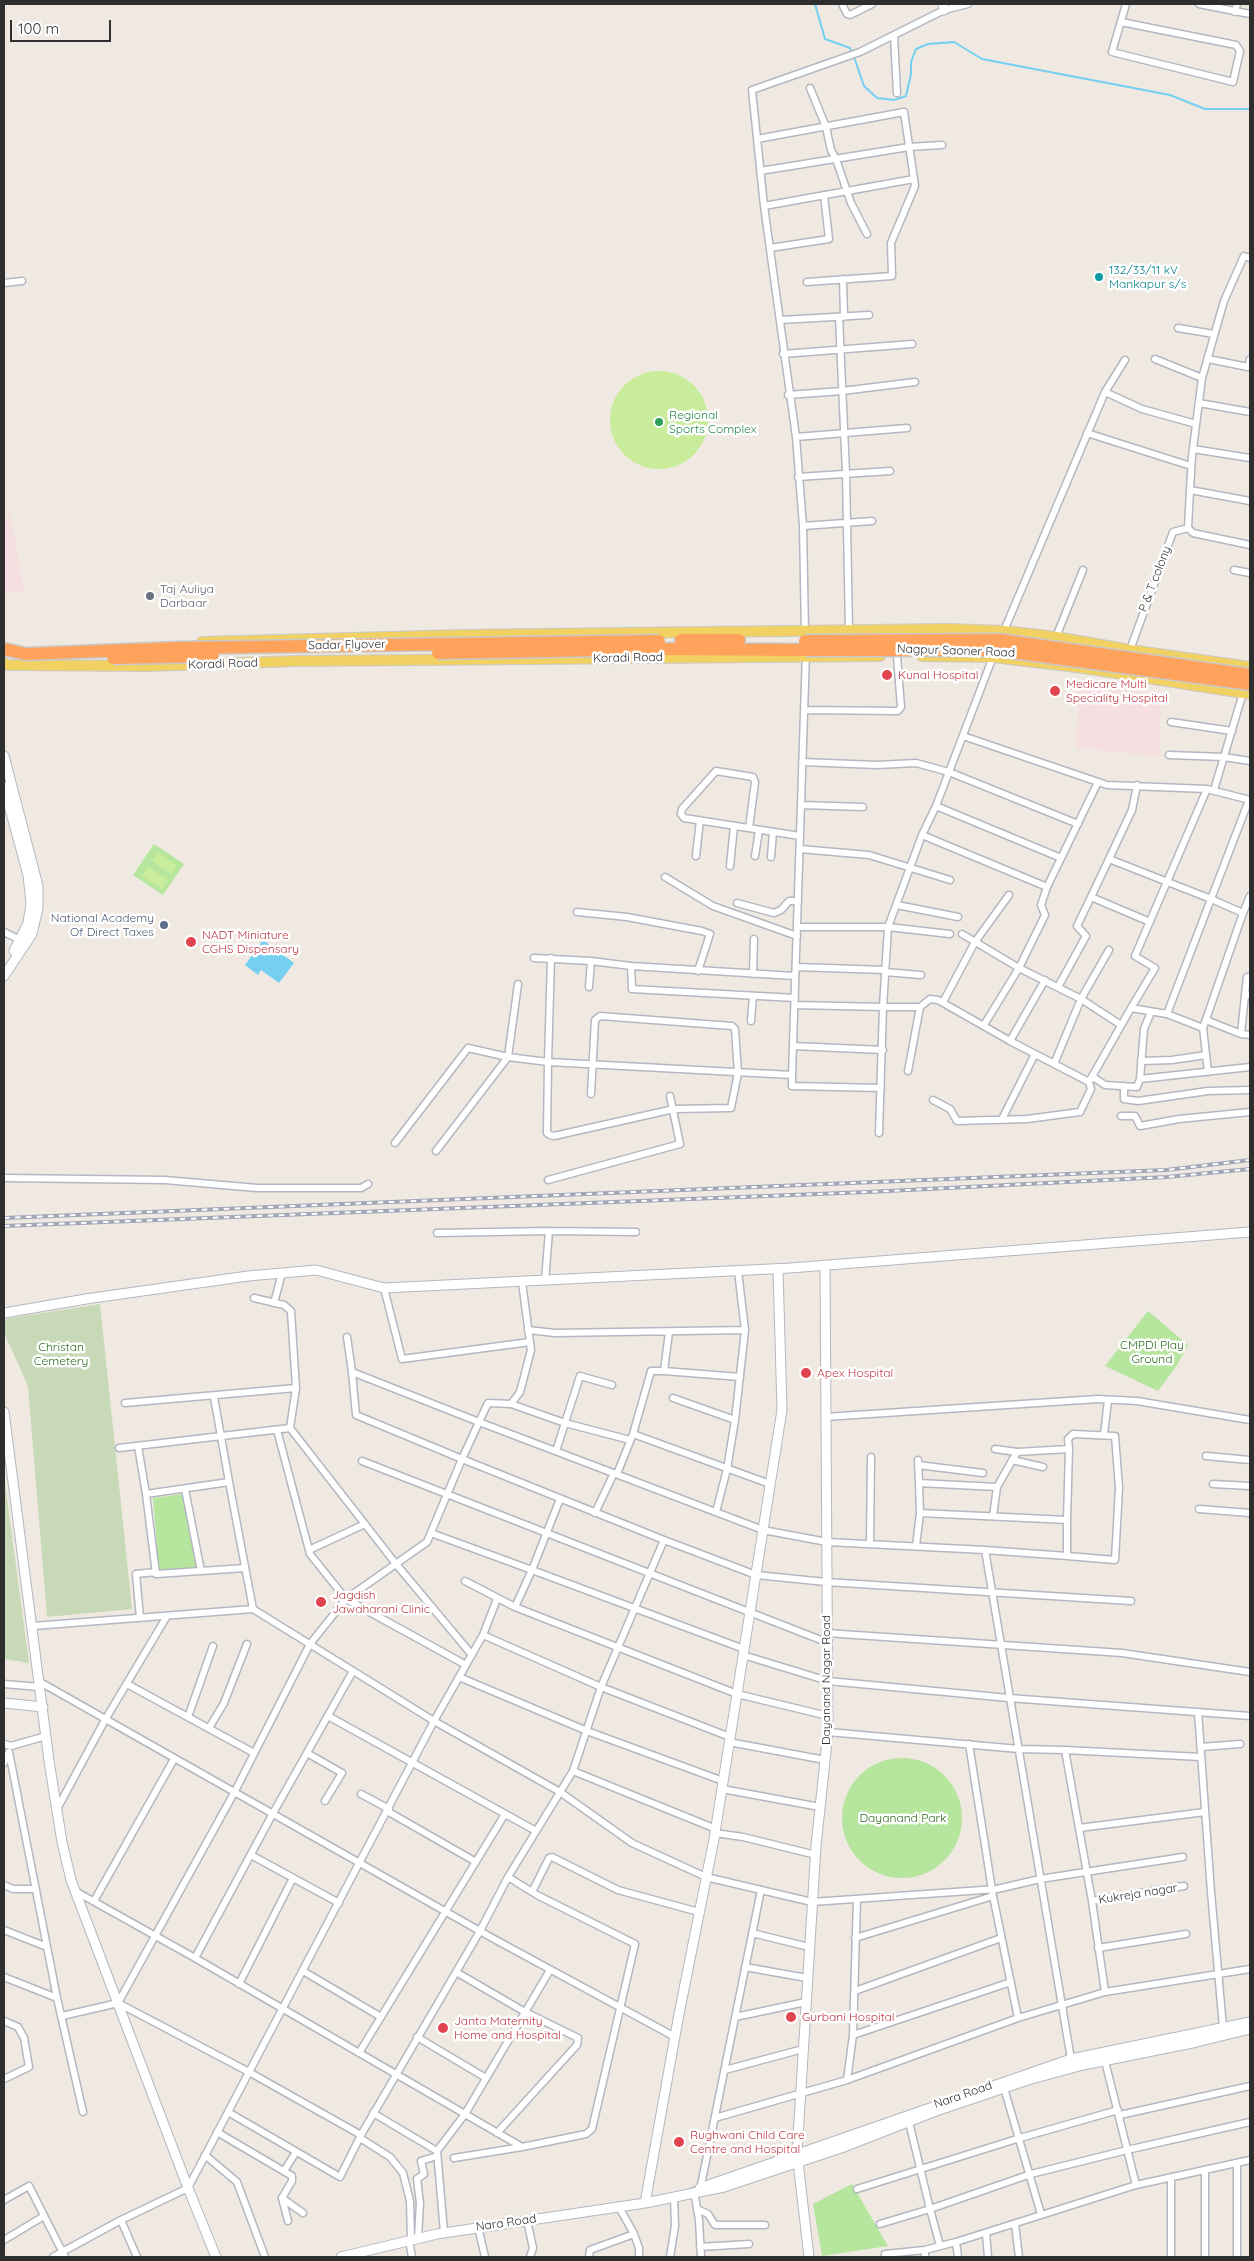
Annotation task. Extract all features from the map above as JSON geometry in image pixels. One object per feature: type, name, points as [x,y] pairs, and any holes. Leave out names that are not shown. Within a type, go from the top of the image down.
[{"type":"highway","name":"Nagpur Saoner Road","points":[[690,644],[718,640],[806,645],[1000,640],[1250,675]]},
{"type":"highway","name":"Nagpur Saoner Road","points":[[690,644],[996,650],[1245,691]]},
{"type":"highway","name":"Sadar Flyover","points":[[5,663],[19,658],[56,660],[690,644]]},
{"type":"highway","name":"Sadar Flyover","points":[[4,649],[26,654],[177,648],[658,645]]},
{"type":"main road","points":[[806,645],[849,630],[950,629],[1004,631],[1056,636],[1130,650],[1250,667]]},
{"type":"main road","name":"Koradi Road","points":[[5,663],[147,666],[350,661],[690,644],[760,630],[806,645]]},
{"type":"main road","name":"Koradi Road","points":[[4,643],[21,648],[350,638],[671,632],[690,644]]},
{"type":"main road","points":[[350,638],[350,661]]},
{"type":"main road","points":[[806,645],[897,656],[993,657],[1245,691]]},
{"type":"main road","points":[[1234,664],[1245,691]]},
{"type":"street","points":[[842,4],[847,14],[850,15],[872,4]]},
{"type":"street","points":[[881,1088],[792,1086],[806,645],[803,526],[796,437],[788,395],[780,320],[764,206],[752,90],[860,52],[894,36],[944,7],[968,4]]},
{"type":"street","points":[[1121,22],[1236,45],[1240,50],[1233,82],[1112,52],[1126,4]]},
{"type":"street","points":[[1199,4],[1250,14]]},
{"type":"street","points":[[1235,12],[1237,4]]},
{"type":"street","points":[[894,36],[896,93]]},
{"type":"street","points":[[810,88],[826,126],[831,150],[847,191],[867,234]]},
{"type":"street","points":[[757,139],[904,112],[916,186],[890,243],[892,276],[807,282]]},
{"type":"street","points":[[760,171],[909,147],[942,145]]},
{"type":"street","points":[[764,206],[914,179]]},
{"type":"street","points":[[770,248],[829,239],[824,195]]},
{"type":"street","points":[[1250,258],[1244,256],[1224,301],[1202,378],[1191,466],[1188,528],[1193,533],[1250,546]]},
{"type":"street","points":[[843,279],[840,350],[846,473],[849,630]]},
{"type":"street","points":[[4,283],[22,281]]},
{"type":"street","points":[[780,320],[869,315]]},
{"type":"street","points":[[1178,328],[1214,334]]},
{"type":"street","points":[[784,354],[912,344]]},
{"type":"street","points":[[1208,359],[1248,367],[1250,359]]},
{"type":"street","points":[[880,1133],[883,1007],[888,927],[993,657],[1105,392],[1125,360]]},
{"type":"street","points":[[1155,360],[1202,378]]},
{"type":"street","points":[[788,395],[842,392],[916,382]]},
{"type":"street","points":[[1105,392],[1142,409],[1196,424]]},
{"type":"street","points":[[1199,403],[1250,412]]},
{"type":"street","points":[[796,437],[907,428]]},
{"type":"street","points":[[1088,433],[1191,466]]},
{"type":"street","points":[[1193,449],[1250,458]]},
{"type":"street","points":[[798,477],[890,470]]},
{"type":"street","points":[[1190,490],[1250,501]]},
{"type":"street","points":[[803,526],[872,522]]},
{"type":"street","name":"P & T colony","points":[[1130,650],[1173,532],[1188,528]]},
{"type":"street","points":[[1056,636],[1082,570]]},
{"type":"street","points":[[1234,570],[1250,573]]},
{"type":"street","points":[[804,710],[898,711],[901,707],[897,656]]},
{"type":"street","points":[[933,1100],[950,1109],[957,1121],[1002,1120],[1080,1112],[1091,1089],[1091,1079],[1155,968],[1135,956],[1224,757],[1245,691]]},
{"type":"street","points":[[1171,722],[1232,731]]},
{"type":"street","points":[[963,736],[1107,785],[1210,789],[1250,800],[1167,1014]]},
{"type":"street","points":[[1169,754],[1224,757],[1250,761]]},
{"type":"street","points":[[4,756],[7,779],[38,886],[38,908],[32,934],[4,976]]},
{"type":"street","points":[[802,762],[877,765],[916,763],[949,772],[1078,824]]},
{"type":"street","points":[[749,828],[755,778],[720,770],[712,773],[682,809],[684,818],[800,836]]},
{"type":"street","points":[[984,1025],[1019,968],[1045,916],[1041,905],[1048,887],[1098,782]]},
{"type":"street","points":[[1058,987],[1086,936],[1077,926],[1132,810],[1137,786]]},
{"type":"street","points":[[4,787],[28,875],[38,896]]},
{"type":"street","points":[[801,805],[863,807]]},
{"type":"street","points":[[936,806],[1061,858]]},
{"type":"street","points":[[696,856],[700,820]]},
{"type":"street","points":[[730,866],[734,826]]},
{"type":"street","points":[[755,856],[758,830]]},
{"type":"street","points":[[772,857],[773,832]]},
{"type":"street","points":[[922,836],[1048,887]]},
{"type":"street","points":[[800,849],[860,854],[950,880]]},
{"type":"street","points":[[1109,859],[1211,899],[1243,914]]},
{"type":"street","points":[[665,877],[713,906],[797,936]]},
{"type":"street","points":[[943,1002],[975,942],[1009,895]]},
{"type":"street","points":[[4,966],[20,940],[28,923],[31,904],[38,896]]},
{"type":"street","points":[[1091,896],[1150,922]]},
{"type":"street","points":[[1208,1072],[1203,1028],[1250,896]]},
{"type":"street","points":[[738,903],[774,913],[782,910],[789,901],[798,901]]},
{"type":"street","points":[[897,905],[958,917]]},
{"type":"street","points":[[576,912],[627,917],[710,934],[698,970]]},
{"type":"street","points":[[797,927],[888,927],[950,934]]},
{"type":"street","points":[[4,932],[20,940]]},
{"type":"street","points":[[962,934],[1019,968],[1081,999],[1121,1025]]},
{"type":"street","points":[[753,974],[754,940]]},
{"type":"street","points":[[1054,1064],[1081,999],[1109,950]]},
{"type":"street","points":[[534,958],[591,960],[631,966],[796,976]]},
{"type":"street","points":[[552,958],[547,1133],[550,1135],[554,1136],[674,1110],[731,1108],[738,1073],[734,1027],[651,1019],[597,1018],[591,1094]]},
{"type":"street","points":[[589,987],[591,960]]},
{"type":"street","points":[[631,966],[632,989],[753,996],[795,1002],[883,1007],[920,1007],[930,999],[943,1002],[1054,1064],[1105,1085],[1137,1087],[1140,1079],[1144,1029],[1151,1012]]},
{"type":"street","points":[[796,967],[885,971],[922,975]]},
{"type":"street","points":[[1242,1034],[1241,1015],[1247,995],[1247,977],[1250,976]]},
{"type":"street","points":[[1010,1041],[1045,980]]},
{"type":"street","points":[[436,1151],[508,1057],[518,984]]},
{"type":"street","points":[[751,1021],[753,996]]},
{"type":"street","points":[[908,1072],[920,1007]]},
{"type":"street","points":[[1131,1008],[1167,1014],[1203,1028]]},
{"type":"street","points":[[1206,1020],[1242,1034],[1250,1035]]},
{"type":"street","points":[[793,1046],[883,1050]]},
{"type":"street","points":[[395,1143],[468,1048],[508,1057],[548,1062],[792,1075]]},
{"type":"street","points":[[1002,1120],[1035,1054]]},
{"type":"street","points":[[1141,1060],[1172,1060],[1206,1055]]},
{"type":"street","points":[[1140,1079],[1250,1067]]},
{"type":"street","points":[[1124,1086],[1124,1100],[1138,1101],[1208,1091],[1250,1090]]},
{"type":"street","points":[[548,1180],[680,1144],[670,1096]]},
{"type":"street","points":[[1121,1116],[1135,1116],[1140,1126],[1179,1119],[1250,1112]]},
{"type":"street","points":[[4,1178],[165,1180],[256,1188],[361,1188],[368,1184]]},
{"type":"street","points":[[545,1280],[549,1231]]},
{"type":"street","points":[[437,1233],[636,1232]]},
{"type":"street","points":[[4,1314],[86,1299],[248,1276],[316,1270],[384,1288],[778,1269],[1250,1232]]},
{"type":"street","name":"Dayanand Nagar Road","points":[[809,2257],[798,2158],[799,2095],[812,1902],[828,1732],[825,1265]]},
{"type":"street","points":[[645,2203],[674,2037],[715,1831],[782,1410],[778,1269]]},
{"type":"street","points":[[716,1512],[727,1469],[735,1420],[745,1330],[738,1271]]},
{"type":"street","points":[[274,1303],[282,1273]]},
{"type":"street","points":[[511,1404],[520,1392],[531,1350],[522,1282]]},
{"type":"street","points":[[384,1288],[402,1358],[530,1342]]},
{"type":"street","points":[[254,1298],[284,1305],[291,1311],[296,1388],[290,1428],[396,1564],[472,1655]]},
{"type":"street","points":[[528,1330],[555,1333],[745,1330]]},
{"type":"street","points":[[664,1371],[669,1332]]},
{"type":"street","points":[[347,1337],[356,1415],[462,1460],[756,1575],[826,1582],[1131,1601]]},
{"type":"street","points":[[595,1513],[632,1437],[651,1371],[740,1377]]},
{"type":"street","points":[[352,1372],[763,1530],[826,1541],[1115,1560],[1119,1488],[1117,1437],[1105,1429],[1073,1434],[1068,1439],[1067,1556]]},
{"type":"street","points":[[556,1451],[580,1376],[612,1385]]},
{"type":"street","points":[[125,1403],[214,1397],[296,1388]]},
{"type":"street","points":[[214,1397],[253,1609]]},
{"type":"street","points":[[673,1398],[735,1420]]},
{"type":"street","points":[[825,1417],[1108,1400],[1137,1402],[1250,1420]]},
{"type":"street","points":[[1105,1429],[1108,1400]]},
{"type":"street","points":[[118,2003],[234,1793],[310,1644],[346,1600],[427,1542],[488,1402],[511,1404],[565,1423],[632,1437],[770,1484]]},
{"type":"street","points":[[4,1412],[42,1707],[62,1842],[75,1892],[216,2257]]},
{"type":"street","points":[[119,1448],[290,1428]]},
{"type":"street","points":[[277,1430],[309,1550],[346,1600],[466,1665]]},
{"type":"street","points":[[138,1446],[156,1572]]},
{"type":"street","points":[[995,1449],[1017,1452],[1069,1449]]},
{"type":"street","points":[[993,1516],[997,1487],[1017,1452]]},
{"type":"street","points":[[1206,1456],[1250,1460]]},
{"type":"street","points":[[870,1544],[871,1457]]},
{"type":"street","points":[[1012,1460],[1043,1467]]},
{"type":"street","points":[[362,1461],[650,1574],[826,1637],[1122,1653],[1250,1672]]},
{"type":"street","points":[[916,1546],[920,1513],[918,1462],[983,1473]]},
{"type":"street","points":[[146,1494],[229,1482]]},
{"type":"street","points":[[919,1483],[997,1487]]},
{"type":"street","points":[[1213,1484],[1250,1486]]},
{"type":"street","points":[[185,1489],[201,1571]]},
{"type":"street","points":[[515,1607],[560,1499]]},
{"type":"street","points":[[1198,1509],[1250,1513]]},
{"type":"street","points":[[920,1513],[1067,1520]]},
{"type":"street","points":[[309,1550],[365,1524]]},
{"type":"street","points":[[431,1533],[744,1652],[828,1681],[1009,1698],[1250,1716]]},
{"type":"street","points":[[228,2112],[340,2177],[373,2113],[480,1931],[508,1877],[573,1770],[602,1687],[664,1540]]},
{"type":"street","points":[[985,1550],[1071,2059]]},
{"type":"street","points":[[140,1618],[136,1574],[245,1568]]},
{"type":"street","points":[[465,1581],[515,1607],[619,1646],[737,1694],[828,1716]]},
{"type":"street","points":[[53,2257],[64,2255],[121,2220],[188,2188],[340,1903],[434,1721],[484,1635],[497,1599]]},
{"type":"street","points":[[33,1626],[253,1609],[434,1721],[560,1792],[632,1844],[706,1877],[812,1902],[992,1893]]},
{"type":"street","points":[[56,1809],[166,1616]]},
{"type":"street","points":[[484,1635],[602,1687],[730,1739],[825,1760]]},
{"type":"street","points":[[209,1728],[224,1703],[247,1644]]},
{"type":"street","points":[[188,1717],[213,1646]]},
{"type":"street","points":[[195,1958],[272,1815],[353,1671]]},
{"type":"street","points":[[459,1677],[722,1785],[820,1807]]},
{"type":"street","points":[[4,1684],[40,1685],[106,1720],[446,1913],[674,2037]]},
{"type":"street","points":[[127,1684],[254,1753]]},
{"type":"street","points":[[4,1702],[42,1707]]},
{"type":"street","points":[[1198,1712],[1223,2027]]},
{"type":"street","points":[[328,1716],[536,1831]]},
{"type":"street","points":[[828,1732],[1019,1749],[1201,1757]]},
{"type":"street","points":[[4,1763],[10,1749],[46,1736]]},
{"type":"street","points":[[4,1744],[10,1749],[57,1998],[84,2112]]},
{"type":"street","points":[[969,1744],[992,1893],[1018,2018]]},
{"type":"street","points":[[1201,1747],[1240,1744]]},
{"type":"street","points":[[1064,1750],[1092,1901],[1105,1992]]},
{"type":"street","points":[[307,1753],[342,1773],[326,1801]]},
{"type":"street","points":[[94,1901],[174,1759]]},
{"type":"street","points":[[573,1770],[715,1831],[816,1855]]},
{"type":"street","points":[[361,1794],[476,1862]]},
{"type":"street","points":[[1078,1828],[1205,1812]]},
{"type":"street","points":[[359,2053],[505,1814]]},
{"type":"street","points":[[250,1855],[340,1903]]},
{"type":"street","points":[[532,1892],[549,1858],[552,1857],[618,1890],[699,1912]]},
{"type":"street","points":[[855,1938],[1040,1879],[1183,1857]]},
{"type":"street","points":[[454,2158],[586,2134],[592,2129],[635,1946],[634,1942],[532,1892],[508,1877]]},
{"type":"street","points":[[239,1984],[293,1878]]},
{"type":"street","points":[[4,1885],[13,1889],[36,1889]]},
{"type":"street","name":"Kukreja nagar","points":[[1092,1901],[1184,1886]]},
{"type":"street","points":[[701,2257],[697,2191],[715,2118],[761,1890]]},
{"type":"street","points":[[75,1892],[155,1935],[522,2147]]},
{"type":"street","points":[[847,2080],[853,2035],[857,1899]]},
{"type":"street","points":[[4,1930],[47,1947]]},
{"type":"street","points":[[752,1933],[810,1947]]},
{"type":"street","points":[[1098,1948],[1186,1934]]},
{"type":"street","points":[[855,1991],[1001,1938]]},
{"type":"street","points":[[745,1967],[807,1978]]},
{"type":"street","points":[[715,2118],[847,2080],[1018,2018],[1105,1992],[1250,1969]]},
{"type":"street","points":[[413,2239],[420,2203],[417,2178],[424,2174],[421,2161],[437,2153],[465,2114],[550,1970]]},
{"type":"street","points":[[303,1971],[382,2017]]},
{"type":"street","points":[[456,1972],[525,2012],[578,2038],[579,2042],[497,2133]]},
{"type":"street","points":[[4,1977],[57,1998]]},
{"type":"street","points":[[853,2035],[1012,1982]]},
{"type":"street","points":[[735,2017],[806,2002]]},
{"type":"street","points":[[62,2016],[118,2003],[249,2072],[360,2137],[390,2157],[403,2173],[410,2201],[413,2239],[412,2257]]},
{"type":"street","points":[[4,2021],[18,2027],[24,2038],[29,2068],[4,2079]]},
{"type":"street","name":"Nara Road","points":[[341,2257],[444,2232],[645,2203],[678,2196],[798,2158],[1071,2059],[1250,2022]]},
{"type":"street","points":[[940,2246],[908,2118],[1028,2080],[1250,2029]]},
{"type":"street","points":[[417,2037],[486,2078]]},
{"type":"street","points":[[724,2070],[803,2049]]},
{"type":"street","points":[[1105,2061],[1136,2185]]},
{"type":"street","points":[[857,2189],[1020,2138],[1119,2113],[1250,2086]]},
{"type":"street","points":[[1004,2088],[1031,2174],[1041,2214]]},
{"type":"street","points":[[373,2113],[437,2153]]},
{"type":"street","points":[[880,2224],[1031,2174],[1250,2122]]},
{"type":"street","points":[[217,2132],[284,2171],[292,2178],[282,2198],[288,2221]]},
{"type":"street","points":[[284,2171],[296,2152]]},
{"type":"street","points":[[437,2153],[444,2232]]},
{"type":"street","points":[[205,2155],[237,2182],[265,2257]]},
{"type":"street","points":[[881,2257],[885,2257],[885,2254],[925,2250],[986,2234],[1041,2214],[1136,2185],[1250,2160]]},
{"type":"street","points":[[1237,2163],[1237,2257]]},
{"type":"street","points":[[1205,2170],[1205,2257]]},
{"type":"street","points":[[1171,2177],[1171,2257]]},
{"type":"street","points":[[4,2200],[29,2186],[64,2255]]},
{"type":"street","points":[[670,2257],[678,2196]]},
{"type":"street","points":[[282,2198],[303,2213]]},
{"type":"street","points":[[619,2206],[634,2234],[639,2248],[639,2257]]},
{"type":"street","points":[[697,2209],[708,2214],[715,2225],[765,2225]]},
{"type":"street","points":[[4,2240],[44,2216]]},
{"type":"street","points":[[121,2220],[137,2257]]},
{"type":"street","points":[[527,2220],[533,2248],[530,2257]]},
{"type":"street","points":[[1015,2224],[1019,2257]]},
{"type":"street","points":[[478,2227],[485,2257]]},
{"type":"street","points":[[589,2257],[590,2250],[634,2234]]},
{"type":"street","points":[[986,2234],[988,2257]]},
{"type":"street","points":[[956,2242],[958,2257]]},
{"type":"street","points":[[700,2247],[749,2244]]},
{"type":"street","points":[[925,2250],[926,2257]]},
{"type":"shaded area","points":[[11,516],[24,590],[4,594],[4,517]]},
{"type":"shaded area","points":[[1079,687],[1161,693],[1159,756],[1076,748]]},
{"type":"green space","name":"Regional Sports Complex","points":[[659,371],[678,375],[693,386],[704,401],[708,420],[704,439],[693,454],[678,465],[659,469],[640,465],[625,454],[614,439],[610,420],[614,401],[625,386],[640,375]]},
{"type":"green space","points":[[154,844],[184,864],[163,895],[133,875]]},
{"type":"green space","points":[[158,852],[177,866],[171,874],[152,861]]},
{"type":"green space","points":[[148,867],[168,880],[162,889],[142,876]]},
{"type":"green space","name":"Christan Cemetery","points":[[100,1304],[132,1609],[47,1617],[28,1386],[4,1333],[4,1319]]},
{"type":"green space","name":"CMPDI Play Ground","points":[[1148,1311],[1188,1345],[1177,1365],[1158,1391],[1105,1366]]},
{"type":"green space","points":[[4,1476],[29,1663],[4,1659]]},
{"type":"green space","points":[[183,1494],[197,1567],[159,1572],[153,1498]]},
{"type":"green space","name":"Dayanand Park","points":[[902,1758],[914,1759],[925,1763],[935,1768],[944,1776],[952,1785],[957,1795],[961,1806],[961,1830],[957,1841],[952,1851],[944,1860],[935,1868],[925,1873],[914,1877],[902,1878],[890,1877],[879,1873],[869,1868],[860,1860],[852,1851],[847,1841],[843,1830],[842,1818],[843,1806],[847,1795],[852,1785],[860,1776],[869,1768],[879,1763],[890,1759]]},
{"type":"green space","points":[[852,2184],[888,2246],[822,2256],[813,2204]]},
{"type":"water","points":[[263,940],[294,963],[279,983],[261,970],[258,975],[245,965]]},
{"type":"waterway","points":[[815,4],[825,39],[850,48],[852,53]]},
{"type":"waterway","points":[[854,57],[864,86],[877,98],[894,100],[906,96],[911,74],[911,62],[916,49],[928,44],[954,42],[982,59],[1170,95],[1205,109],[1250,109]]},
{"type":"railway","points":[[4,1218],[1166,1170],[1250,1160]]},
{"type":"railway","points":[[4,1226],[868,1192],[1167,1177],[1250,1169]]},
{"type":"place","name":"132/33/11 kV Mankapur s/s","points":[[1099,277]]},
{"type":"place","name":"Regional Sports Complex","points":[[659,422]]},
{"type":"place","name":"Taj Auliya Darbaar","points":[[150,596]]},
{"type":"place","name":"Kunal Hospital","points":[[887,675]]},
{"type":"place","name":"Medicare Multi Speciality Hospital","points":[[1055,691]]},
{"type":"place","name":"National Academy Of Direct Taxes","points":[[164,925]]},
{"type":"place","name":"NADT Miniature CGHS Dispensary","points":[[191,942]]},
{"type":"place","name":"Apex Hospital","points":[[806,1373]]},
{"type":"place","name":"Jagdish Jawaharani Clinic","points":[[321,1602]]},
{"type":"place","name":"Gurbani Hospital","points":[[791,2017]]},
{"type":"place","name":"Janta Maternity Home and Hospital","points":[[443,2028]]},
{"type":"place","name":"Rughwani Child Care Centre and Hospital","points":[[679,2142]]}]
